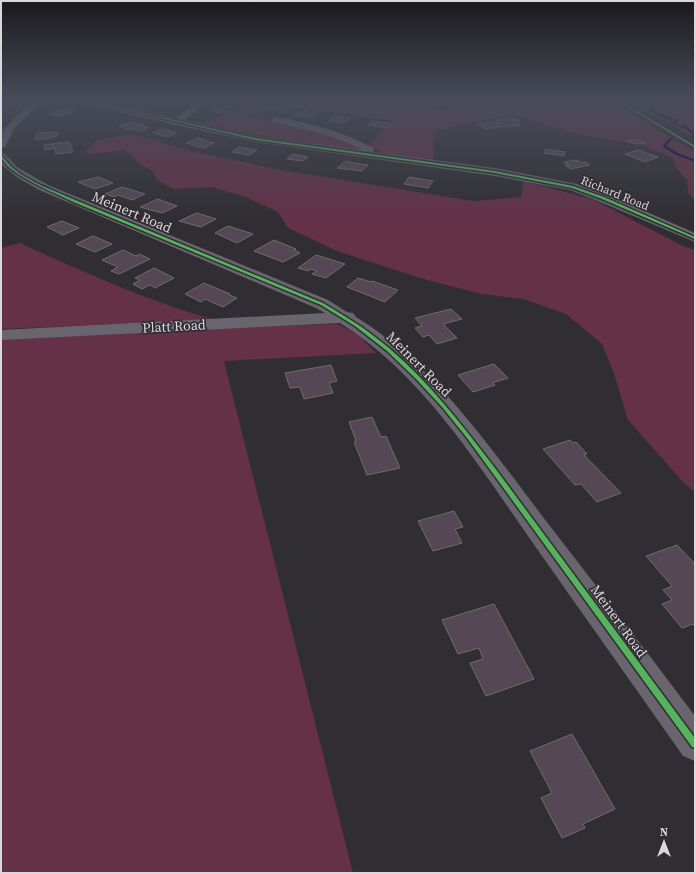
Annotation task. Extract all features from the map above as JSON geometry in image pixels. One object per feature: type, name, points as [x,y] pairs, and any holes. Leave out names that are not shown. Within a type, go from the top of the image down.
[{"type":"street","name":"Richard Road","points":[[254,139],[534,178],[573,187],[695,238]]},
{"type":"street","points":[[349,139],[380,157]]},
{"type":"street","name":"Meinert Road","points":[[1,156],[7,165],[14,170],[67,197],[322,304],[347,317],[374,337],[424,382],[447,410],[695,744]]},
{"type":"street","name":"Platt Road","points":[[1,335],[347,317]]},
{"type":"shaded area","points":[[150,139],[190,151],[281,170],[473,201],[521,197],[524,181],[594,200],[683,246],[695,250],[695,492],[683,482],[628,420],[614,374],[602,344],[566,314],[523,299],[481,294],[420,278],[337,251],[288,228],[278,212],[246,197],[212,187],[174,189],[157,180],[153,171],[143,166],[125,150],[94,154],[85,152],[97,140]]},
{"type":"shaded area","points":[[283,139],[339,139],[361,149],[359,150]]},
{"type":"shaded area","points":[[375,139],[434,139],[433,161],[387,155],[368,146]]},
{"type":"shaded area","points":[[605,139],[673,139],[695,151],[695,202],[688,192],[687,180],[676,168],[673,158],[635,142],[622,142]]},
{"type":"shaded area","points":[[20,243],[140,295],[215,320],[1,329],[1,248]]},
{"type":"shaded area","points":[[337,324],[356,333],[376,353],[224,361],[353,873],[1,873],[1,338],[15,335]]},
{"type":"building","points":[[196,139],[201,139],[214,143],[204,148],[186,143]]},
{"type":"building","points":[[633,140],[645,143],[635,144],[627,141]]},
{"type":"building","points":[[67,142],[70,143],[73,152],[56,154],[55,148],[45,150],[44,145]]},
{"type":"building","points":[[239,147],[257,150],[249,155],[232,152]]},
{"type":"building","points":[[546,149],[565,152],[564,156],[544,153]]},
{"type":"building","points":[[638,150],[658,157],[645,162],[625,154]]},
{"type":"building","points":[[293,154],[308,157],[303,161],[287,159]]},
{"type":"building","points":[[576,160],[583,163],[586,162],[590,165],[571,169],[565,165],[569,165],[564,162]]},
{"type":"building","points":[[346,161],[368,165],[362,171],[337,168]]},
{"type":"building","points":[[98,177],[113,183],[95,189],[78,182]]},
{"type":"building","points":[[409,177],[433,181],[428,188],[404,184]]},
{"type":"building","points":[[122,187],[145,194],[132,200],[118,195],[114,197],[105,194]]},
{"type":"building","points":[[158,199],[177,206],[162,213],[140,207]]},
{"type":"building","points":[[197,213],[216,219],[201,227],[179,221]]},
{"type":"building","points":[[62,221],[79,228],[63,235],[47,227]]},
{"type":"building","points":[[228,226],[253,234],[237,243],[215,233]]},
{"type":"building","points":[[93,236],[112,244],[95,252],[76,244]]},
{"type":"building","points":[[274,240],[296,249],[294,250],[300,253],[283,262],[254,251]]},
{"type":"building","points":[[123,250],[136,256],[139,254],[150,259],[119,274],[111,271],[118,267],[102,260]]},
{"type":"building","points":[[316,255],[345,264],[326,278],[312,274],[317,271],[311,269],[308,271],[298,268]]},
{"type":"building","points":[[154,268],[174,278],[155,288],[150,285],[142,289],[133,284],[140,280],[135,278]]},
{"type":"building","points":[[358,278],[398,290],[385,302],[347,287]]},
{"type":"building","points":[[204,283],[237,298],[223,307],[205,299],[201,302],[185,294]]},
{"type":"building","points":[[451,309],[462,319],[443,324],[457,338],[437,344],[429,335],[423,337],[415,328],[422,326],[415,318]]},
{"type":"building","points":[[494,364],[508,378],[492,383],[495,385],[473,392],[458,375]]},
{"type":"building","points":[[331,365],[337,381],[329,383],[333,393],[304,399],[300,387],[290,388],[285,373]]},
{"type":"building","points":[[372,417],[381,437],[386,436],[400,468],[367,475],[354,442],[356,441],[349,422]]},
{"type":"building","points":[[570,440],[573,443],[576,442],[587,454],[584,455],[621,493],[597,502],[581,484],[575,485],[543,449]]},
{"type":"building","points":[[454,511],[463,527],[455,529],[462,543],[433,551],[418,521]]},
{"type":"building","points":[[677,545],[695,564],[695,627],[693,624],[682,628],[662,604],[672,600],[663,590],[672,586],[646,556]]},
{"type":"building","points":[[494,604],[534,679],[486,696],[470,663],[483,659],[479,648],[458,654],[442,620]]},
{"type":"building","points":[[572,734],[615,809],[583,824],[585,828],[562,838],[541,798],[552,793],[530,751]]},
{"type":"waterway","points":[[671,139],[664,146],[675,153],[695,161]]},
{"type":"cycle path","points":[[254,139],[495,172],[573,187],[603,198],[695,238]]},
{"type":"cycle path","points":[[681,139],[695,147]]},
{"type":"cycle path","points":[[1,156],[13,170],[22,176],[72,200],[322,304],[357,325],[388,350],[417,377],[444,406],[469,437],[695,744]]}]
